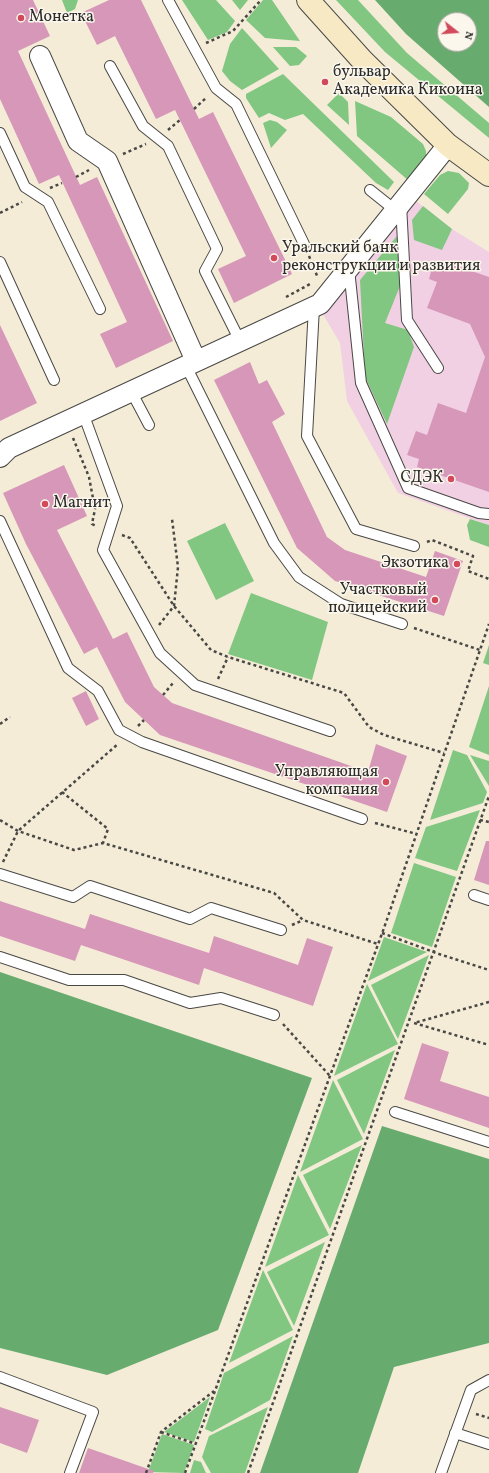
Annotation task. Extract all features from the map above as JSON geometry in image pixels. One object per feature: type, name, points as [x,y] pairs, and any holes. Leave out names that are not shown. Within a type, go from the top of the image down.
[{"type":"main road","points":[[308,0],[362,60],[448,145],[489,175]]},
{"type":"street","points":[[40,56],[78,141],[107,161],[191,364]]},
{"type":"street","points":[[0,457],[8,448],[320,304],[448,145]]},
{"type":"lane","points":[[168,0],[216,88],[236,104],[304,244]]},
{"type":"lane","points":[[110,66],[143,126],[168,146],[217,249],[206,271],[240,341]]},
{"type":"lane","points":[[0,133],[25,187],[48,202],[100,309]]},
{"type":"lane","points":[[370,190],[398,206],[407,320],[438,368]]},
{"type":"lane","points":[[0,262],[54,380]]},
{"type":"lane","points":[[349,267],[361,383],[408,488],[479,513],[488,514]]},
{"type":"lane","points":[[314,307],[307,436],[356,529],[414,546]]},
{"type":"lane","points":[[191,364],[274,543],[299,577],[341,604],[402,624]]},
{"type":"lane","points":[[131,391],[149,425]]},
{"type":"lane","points":[[83,413],[117,506],[103,550],[160,654],[195,684],[330,731]]},
{"type":"lane","points":[[0,521],[68,668],[98,691],[119,730],[142,742],[362,819]]},
{"type":"lane","points":[[0,874],[73,897],[90,886],[190,919],[211,908],[281,930]]},
{"type":"lane","points":[[474,895],[489,900]]},
{"type":"lane","points":[[0,957],[69,980],[124,980],[190,1003],[220,998],[274,1014]]},
{"type":"lane","points":[[395,1112],[489,1142]]},
{"type":"lane","points":[[0,1377],[93,1412],[70,1473]]},
{"type":"lane","points":[[441,1473],[454,1433],[471,1390],[489,1380]]},
{"type":"lane","points":[[454,1433],[489,1444]]},
{"type":"path","points":[[194,48],[233,31],[261,0]]},
{"type":"path","points":[[76,177],[107,161],[158,139],[180,120]]},
{"type":"path","points":[[304,244],[318,279]]},
{"type":"path","points":[[279,301],[318,279],[323,274]]},
{"type":"path","points":[[73,438],[89,477],[95,509],[92,524],[130,538],[174,606],[211,650],[228,657],[344,693],[369,727],[384,735],[444,753]]},
{"type":"path","points":[[151,637],[174,606],[178,567],[172,518]]},
{"type":"path","points":[[414,546],[432,540],[473,556],[468,571],[489,579]]},
{"type":"path","points":[[402,624],[480,650]]},
{"type":"path","points":[[185,1473],[214,1390],[382,933],[489,624]]},
{"type":"path","points":[[213,691],[228,657]]},
{"type":"path","points":[[0,724],[10,717]]},
{"type":"path","points":[[0,868],[18,831],[144,720]]},
{"type":"path","points":[[62,792],[108,829],[103,843]]},
{"type":"path","points":[[248,1473],[489,796]]},
{"type":"path","points":[[362,819],[417,834]]},
{"type":"path","points":[[0,820],[18,831],[74,850],[103,843],[274,893],[303,920],[378,944]]},
{"type":"path","points":[[480,820],[489,822]]},
{"type":"path","points":[[382,933],[433,952],[489,970]]},
{"type":"path","points":[[414,1023],[489,1002]]},
{"type":"path","points":[[274,1014],[330,1076]]},
{"type":"path","points":[[408,1022],[489,1046]]},
{"type":"path","points":[[146,1473],[161,1432],[214,1390]]},
{"type":"path","points":[[473,1413],[489,1418]]},
{"type":"path","points":[[161,1432],[196,1444]]},
{"type":"shaded area","points":[[416,201],[452,229],[489,252],[489,525],[398,493],[347,401],[340,343],[321,311]]},
{"type":"green space","points":[[62,0],[78,0],[75,9],[67,13]]},
{"type":"green space","points":[[182,0],[216,0],[235,21],[227,32],[208,40]]},
{"type":"green space","points":[[232,0],[248,0],[240,10]]},
{"type":"green space","points":[[263,0],[272,0],[300,41],[265,38],[246,20]]},
{"type":"green space","points":[[336,0],[358,0],[407,53],[489,123],[489,138],[385,52]]},
{"type":"green space","points":[[375,0],[489,0],[489,107],[406,34]]},
{"type":"green space","points":[[242,28],[279,69],[242,90],[230,81],[222,71],[230,44]]},
{"type":"green space","points":[[273,47],[296,47],[307,56],[299,65],[290,66]]},
{"type":"green space","points":[[283,74],[394,182],[388,190],[376,183],[303,114],[285,120],[269,113],[259,118],[246,98],[246,94]]},
{"type":"green space","points":[[339,93],[348,102],[349,125],[327,105]]},
{"type":"green space","points":[[355,101],[391,117],[423,144],[426,151],[426,157],[409,181],[357,136]]},
{"type":"green space","points":[[270,120],[277,122],[287,130],[271,148],[263,123]]},
{"type":"green space","points":[[448,171],[459,173],[469,183],[468,189],[448,214],[424,194],[440,175]]},
{"type":"green space","points":[[423,206],[452,229],[442,250],[414,240],[412,220]]},
{"type":"green space","points":[[397,236],[402,281],[385,323],[408,330],[414,347],[387,424],[365,377],[360,280]]},
{"type":"green space","points":[[470,519],[489,525],[489,547],[470,540],[467,525]]},
{"type":"green space","points":[[225,523],[254,581],[216,600],[187,541]]},
{"type":"green space","points":[[251,593],[328,622],[312,680],[228,654]]},
{"type":"green space","points":[[489,645],[489,665],[483,663]]},
{"type":"green space","points":[[489,686],[489,755],[469,747]]},
{"type":"green space","points":[[453,750],[467,755],[487,792],[483,803],[430,820]]},
{"type":"green space","points":[[470,755],[489,761],[489,786]]},
{"type":"green space","points":[[480,810],[457,871],[415,858],[426,827]]},
{"type":"green space","points":[[414,863],[456,877],[432,947],[391,933]]},
{"type":"green space","points":[[384,937],[427,952],[368,981]]},
{"type":"green space","points":[[429,955],[398,1039],[371,985]]},
{"type":"green space","points":[[0,972],[312,1078],[218,1330],[107,1375],[0,1348]]},
{"type":"green space","points":[[367,984],[398,1044],[334,1076]]},
{"type":"green space","points":[[395,1050],[364,1134],[337,1080]]},
{"type":"green space","points":[[333,1080],[363,1139],[300,1172]]},
{"type":"green space","points":[[382,1126],[489,1159],[489,1343],[394,1367],[358,1473],[260,1473]]},
{"type":"green space","points":[[362,1145],[330,1229],[303,1175]]},
{"type":"green space","points":[[298,1175],[329,1235],[265,1267]]},
{"type":"green space","points":[[325,1242],[294,1326],[267,1272]]},
{"type":"green space","points":[[263,1270],[293,1330],[229,1363]]},
{"type":"green space","points":[[293,1336],[270,1400],[212,1432],[205,1429],[224,1373]]},
{"type":"green space","points":[[210,1397],[194,1442],[164,1432]]},
{"type":"green space","points":[[268,1407],[245,1473],[211,1473],[202,1457],[209,1436]]},
{"type":"green space","points":[[162,1434],[194,1445],[184,1473],[148,1472]]},
{"type":"green space","points":[[194,1460],[201,1462],[206,1473],[190,1473]]},
{"type":"building","points":[[0,0],[33,0],[50,36],[18,51],[80,185],[97,177],[173,341],[116,368],[100,334],[127,322],[59,175],[39,184],[0,99]]},
{"type":"building","points":[[109,0],[141,0],[199,119],[213,112],[292,274],[234,303],[218,269],[246,256],[175,110],[156,119],[115,36],[97,45],[81,13]]},
{"type":"building","points":[[445,262],[489,277],[489,492],[417,467],[419,459],[407,455],[416,431],[427,435],[438,403],[466,413],[485,357],[470,324],[427,308],[437,282],[429,279],[432,268]]},
{"type":"building","points":[[0,325],[37,403],[0,421]]},
{"type":"building","points":[[250,362],[259,384],[267,380],[285,414],[272,422],[327,537],[345,550],[426,577],[435,551],[463,561],[444,616],[335,581],[297,548],[214,380]]},
{"type":"building","points":[[64,465],[87,516],[57,530],[113,639],[127,632],[154,687],[172,703],[368,772],[376,744],[407,756],[387,812],[160,735],[125,702],[97,647],[84,654],[26,544],[3,493]]},
{"type":"building","points":[[86,691],[99,719],[86,726],[72,698]]},
{"type":"building","points":[[486,841],[489,841],[489,885],[474,880]]},
{"type":"building","points":[[0,901],[85,929],[90,914],[209,953],[214,936],[298,965],[307,938],[333,947],[313,1006],[204,968],[199,985],[81,945],[75,961],[0,936]]},
{"type":"building","points":[[422,1043],[449,1052],[440,1081],[489,1097],[489,1128],[404,1099]]},
{"type":"building","points":[[0,1407],[39,1420],[27,1453],[0,1443]]},
{"type":"building","points":[[88,1448],[154,1471],[153,1473],[79,1473]]},
{"type":"place","name":"Монетка","points":[[21,18]]},
{"type":"place","name":"бульвар Академика Кикоина","points":[[325,82]]},
{"type":"place","name":"Уральский банк реконструкции и развития","points":[[274,258]]},
{"type":"place","name":"СДЭК","points":[[451,479]]},
{"type":"place","name":"Магнит","points":[[45,504]]},
{"type":"place","name":"Экзотика","points":[[457,564]]},
{"type":"place","name":"Участковый полицейский","points":[[435,600]]},
{"type":"place","name":"Управляющая компания","points":[[386,782]]}]
